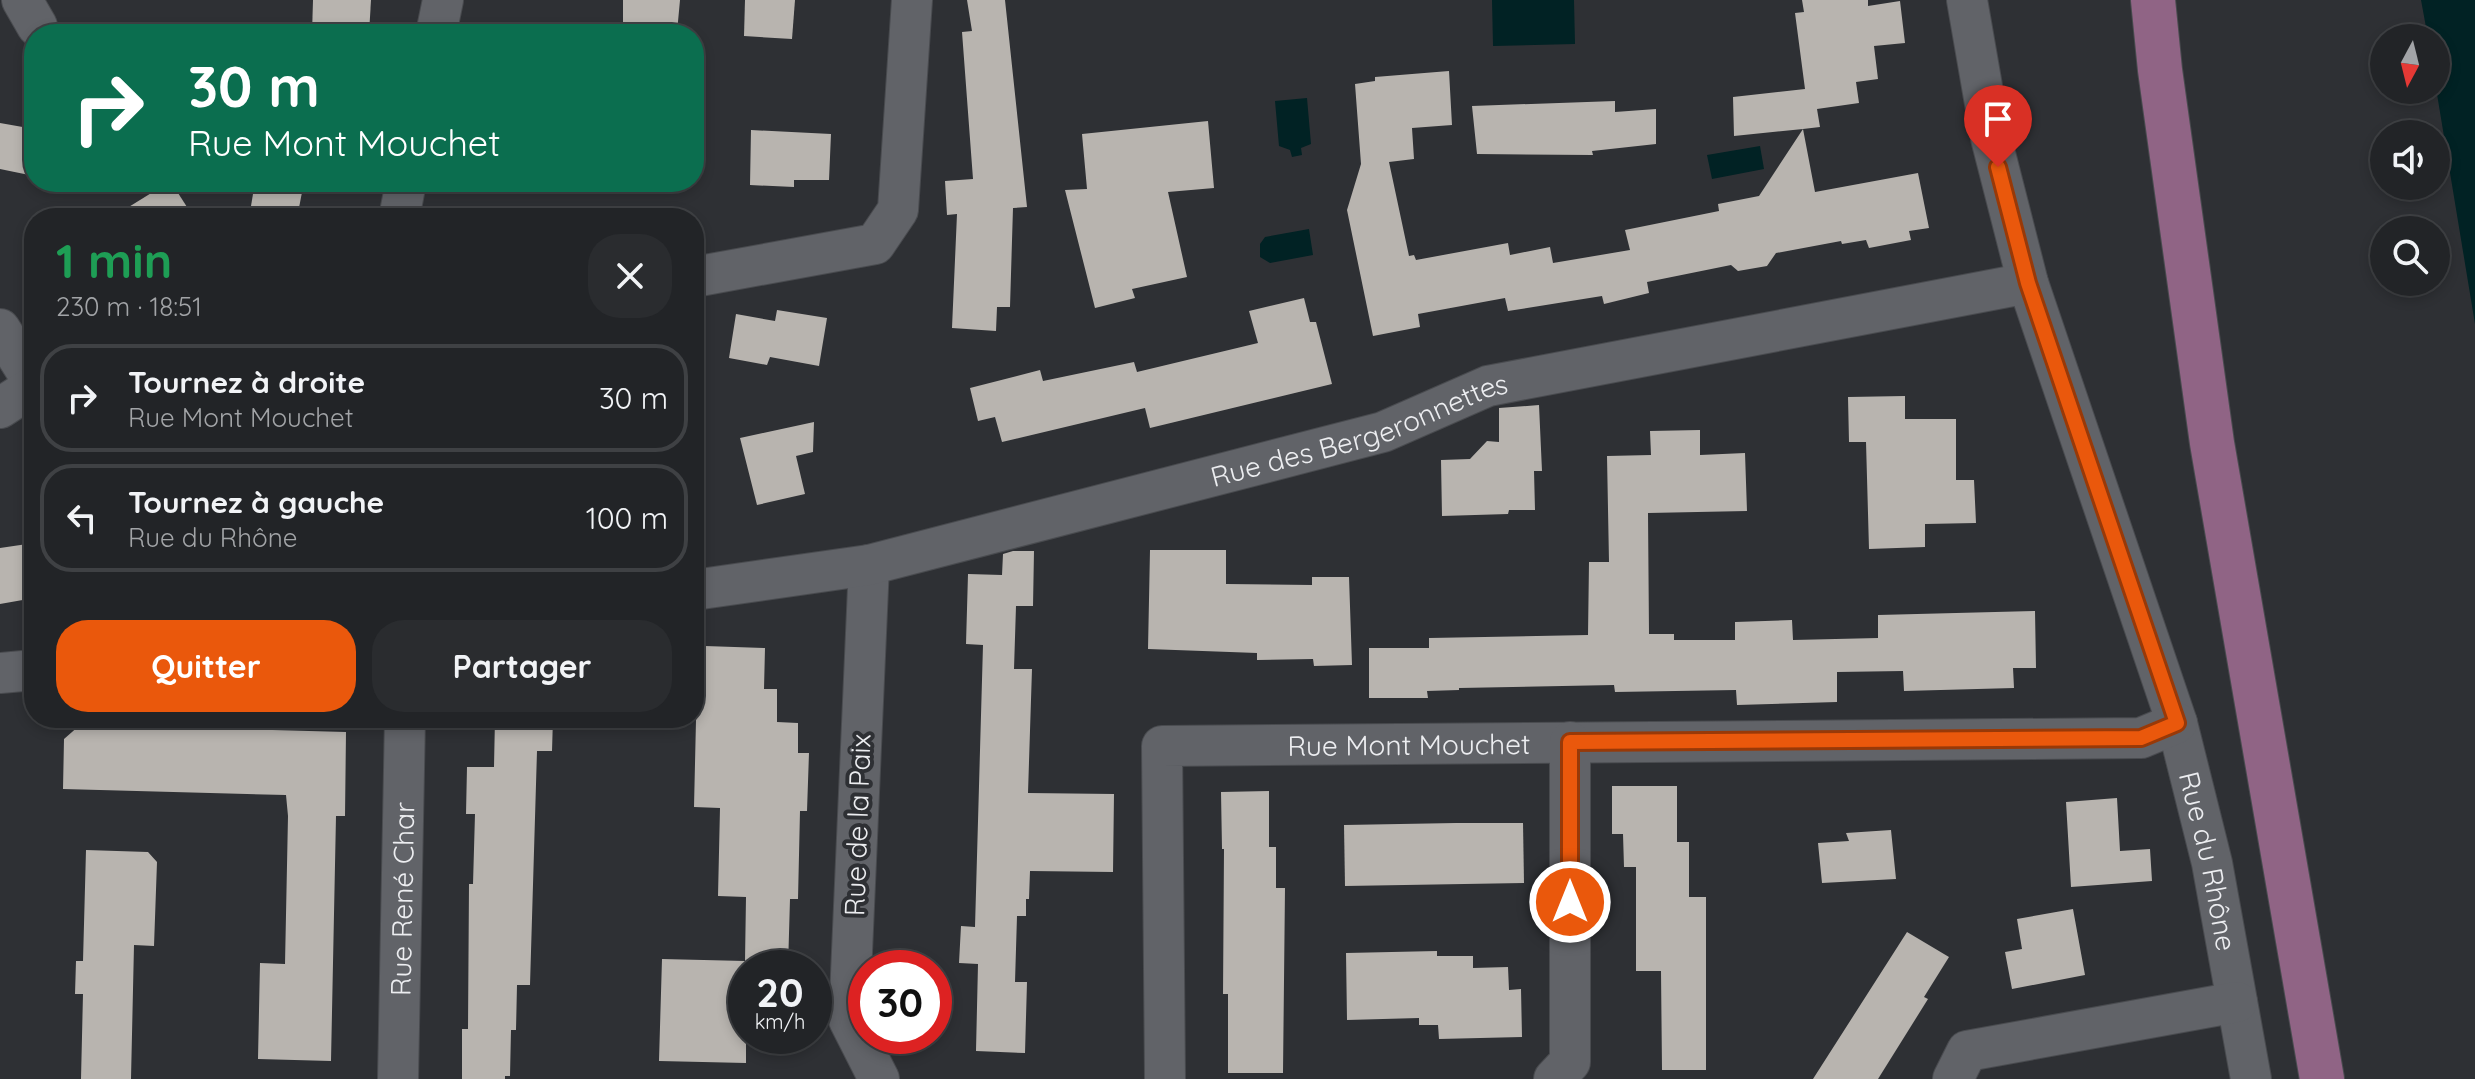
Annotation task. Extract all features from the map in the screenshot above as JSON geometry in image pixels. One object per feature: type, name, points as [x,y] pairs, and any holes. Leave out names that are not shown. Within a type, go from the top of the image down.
[{"type":"main road","points":[[2153,0],[2212,443],[2322,1079]]},
{"type":"street","points":[[438,24],[443,0]]},
{"type":"street","points":[[704,275],[875,244],[898,210],[912,0]]},
{"type":"street","name":"Rue du Rhône","points":[[1967,0],[1991,138],[2028,283],[2177,723],[2212,863],[2251,1079]]},
{"type":"street","name":"Rue des Bergeronnettes","points":[[704,589],[869,565],[1383,432],[1488,386],[2028,283]]},
{"type":"street","points":[[0,329],[24,369]]},
{"type":"street","points":[[0,408],[24,392]]},
{"type":"street","name":"Rue de la Paix","points":[[869,565],[849,1020],[879,1079]]},
{"type":"street","points":[[0,673],[24,671]]},
{"type":"street","name":"Rue Mont Mouchet","points":[[1165,1079],[1162,746],[2141,738],[2177,723]]},
{"type":"street","name":"Rue René Char","points":[[398,1079],[405,728]]},
{"type":"street","points":[[1554,1079],[1570,1062],[1570,742]]},
{"type":"street","points":[[1953,1079],[1967,1051],[2237,1002]]},
{"type":"water","points":[[1492,0],[1574,0],[1575,44],[1493,46]]},
{"type":"water","points":[[2421,0],[2475,0],[2475,324],[2450,173],[2450,120],[2441,120],[2439,104],[2450,104],[2450,24],[2425,24]]},
{"type":"water","points":[[1307,98],[1311,144],[1301,148],[1302,155],[1292,157],[1290,150],[1279,146],[1275,101]]},
{"type":"water","points":[[1760,146],[1764,169],[1712,179],[1707,155]]},
{"type":"water","points":[[1309,229],[1313,255],[1270,263],[1260,257],[1260,244],[1265,237]]},
{"type":"building","points":[[313,0],[371,0],[370,24],[312,24]]},
{"type":"building","points":[[623,0],[680,0],[678,24],[623,24]]},
{"type":"building","points":[[745,0],[795,0],[792,39],[744,36]]},
{"type":"building","points":[[967,0],[1005,0],[1027,207],[1013,208],[1010,307],[997,307],[996,331],[952,328],[957,214],[947,215],[945,181],[973,179],[962,32],[972,31]]},
{"type":"building","points":[[1802,0],[1868,0],[1868,6],[1900,1],[1905,43],[1874,46],[1878,79],[1856,82],[1859,103],[1817,109],[1820,127],[1734,136],[1733,97],[1805,89],[1795,13],[1804,12]]},
{"type":"building","points":[[1449,71],[1452,125],[1412,128],[1414,159],[1389,162],[1409,256],[1414,255],[1416,260],[1508,243],[1510,255],[1550,247],[1553,263],[1630,250],[1625,230],[1719,211],[1718,204],[1759,196],[1803,129],[1815,192],[1918,173],[1929,228],[1909,231],[1911,240],[1869,248],[1866,240],[1842,244],[1841,241],[1776,253],[1767,266],[1738,271],[1731,265],[1647,282],[1649,293],[1604,304],[1602,296],[1508,311],[1505,298],[1418,314],[1420,327],[1373,336],[1347,210],[1361,164],[1355,84],[1375,81],[1375,77]]},
{"type":"building","points":[[1615,101],[1615,112],[1656,109],[1656,144],[1592,151],[1593,155],[1477,154],[1472,106]]},
{"type":"building","points":[[1208,121],[1214,188],[1168,192],[1187,277],[1132,289],[1135,298],[1095,308],[1065,190],[1087,189],[1082,134]]},
{"type":"building","points":[[0,123],[24,127],[24,174],[0,169]]},
{"type":"building","points":[[751,130],[831,134],[829,180],[794,180],[794,187],[750,185]]},
{"type":"building","points":[[153,192],[177,192],[188,208],[127,208]]},
{"type":"building","points":[[253,192],[302,192],[299,208],[251,208]]},
{"type":"building","points":[[1304,298],[1310,322],[1316,322],[1332,384],[1150,428],[1145,408],[1002,442],[995,417],[978,421],[970,388],[1040,370],[1043,381],[1134,362],[1137,372],[1258,343],[1249,311]]},
{"type":"building","points":[[777,310],[827,318],[819,366],[770,357],[767,365],[729,358],[736,314],[775,321]]},
{"type":"building","points":[[1905,396],[1905,419],[1956,419],[1956,480],[1974,480],[1976,523],[1925,524],[1925,547],[1869,549],[1866,442],[1849,442],[1848,397]]},
{"type":"building","points":[[1539,405],[1542,471],[1534,471],[1535,510],[1442,516],[1441,460],[1470,459],[1487,441],[1499,442],[1499,408]]},
{"type":"building","points":[[814,422],[813,452],[796,456],[805,494],[757,505],[740,438]]},
{"type":"building","points":[[1700,430],[1700,455],[1745,453],[1747,511],[1648,513],[1649,634],[1674,634],[1674,640],[1735,640],[1735,622],[1792,620],[1793,640],[1878,638],[1878,615],[2035,611],[2036,668],[2013,668],[2014,688],[1904,691],[1903,671],[1837,672],[1837,702],[1737,705],[1736,690],[1615,692],[1614,685],[1459,688],[1427,691],[1428,698],[1369,698],[1369,648],[1429,648],[1429,638],[1588,635],[1589,562],[1609,562],[1607,456],[1651,455],[1650,431]]},
{"type":"building","points":[[24,544],[24,600],[0,604],[0,548]]},
{"type":"building","points":[[1150,550],[1226,550],[1226,584],[1312,585],[1312,577],[1349,577],[1352,665],[1314,666],[1313,659],[1257,660],[1257,653],[1148,649]]},
{"type":"building","points":[[1034,551],[1033,606],[1016,606],[1014,669],[1032,669],[1028,793],[1114,794],[1113,872],[1030,871],[1026,916],[1017,916],[1015,982],[1027,982],[1025,1053],[976,1051],[978,964],[959,963],[961,926],[975,927],[983,645],[966,644],[968,574],[1002,575],[1003,554]]},
{"type":"building","points":[[705,646],[765,648],[764,689],[777,689],[777,722],[798,723],[798,753],[809,753],[807,811],[800,811],[798,899],[790,899],[789,950],[745,950],[746,897],[718,896],[720,808],[694,807],[696,728],[704,728]]},
{"type":"building","points":[[77,728],[346,732],[345,816],[336,816],[331,1061],[258,1059],[260,963],[285,964],[286,795],[63,789],[64,739]]},
{"type":"building","points":[[495,728],[553,728],[552,751],[537,751],[530,985],[517,985],[516,1030],[511,1030],[510,1076],[505,1076],[505,1079],[462,1079],[462,1029],[468,1029],[469,884],[473,884],[475,814],[466,814],[467,767],[494,767]]},
{"type":"building","points":[[1612,786],[1677,786],[1677,842],[1689,842],[1689,897],[1706,897],[1706,1070],[1662,1070],[1661,971],[1636,971],[1636,867],[1624,867],[1623,834],[1612,834]]},
{"type":"building","points":[[1269,791],[1269,847],[1276,847],[1276,888],[1285,888],[1283,1073],[1228,1073],[1228,994],[1223,994],[1224,849],[1221,792]]},
{"type":"building","points":[[2117,798],[2120,851],[2150,849],[2152,881],[2071,887],[2066,802]]},
{"type":"building","points":[[1523,823],[1524,883],[1345,886],[1344,825]]},
{"type":"building","points":[[1891,830],[1896,879],[1822,883],[1818,843],[1849,841],[1846,833]]},
{"type":"building","points":[[86,850],[148,852],[157,862],[154,946],[134,945],[131,1079],[81,1079],[83,994],[75,994],[76,961],[83,961]]},
{"type":"building","points":[[2073,909],[2085,975],[2012,989],[2005,952],[2022,949],[2017,919]]},
{"type":"building","points":[[1907,932],[1949,957],[1924,997],[1928,999],[1878,1079],[1813,1079]]},
{"type":"building","points":[[1437,951],[1437,956],[1473,956],[1473,968],[1508,967],[1509,990],[1521,989],[1522,1037],[1439,1039],[1438,1025],[1419,1025],[1419,1018],[1347,1020],[1346,953]]},
{"type":"building","points":[[662,959],[728,961],[728,1054],[746,1054],[746,1063],[659,1061]]},
{"type":"route","points":[[1570,902],[1570,742],[2141,738],[2177,723],[2028,283],[1998,167]]}]
